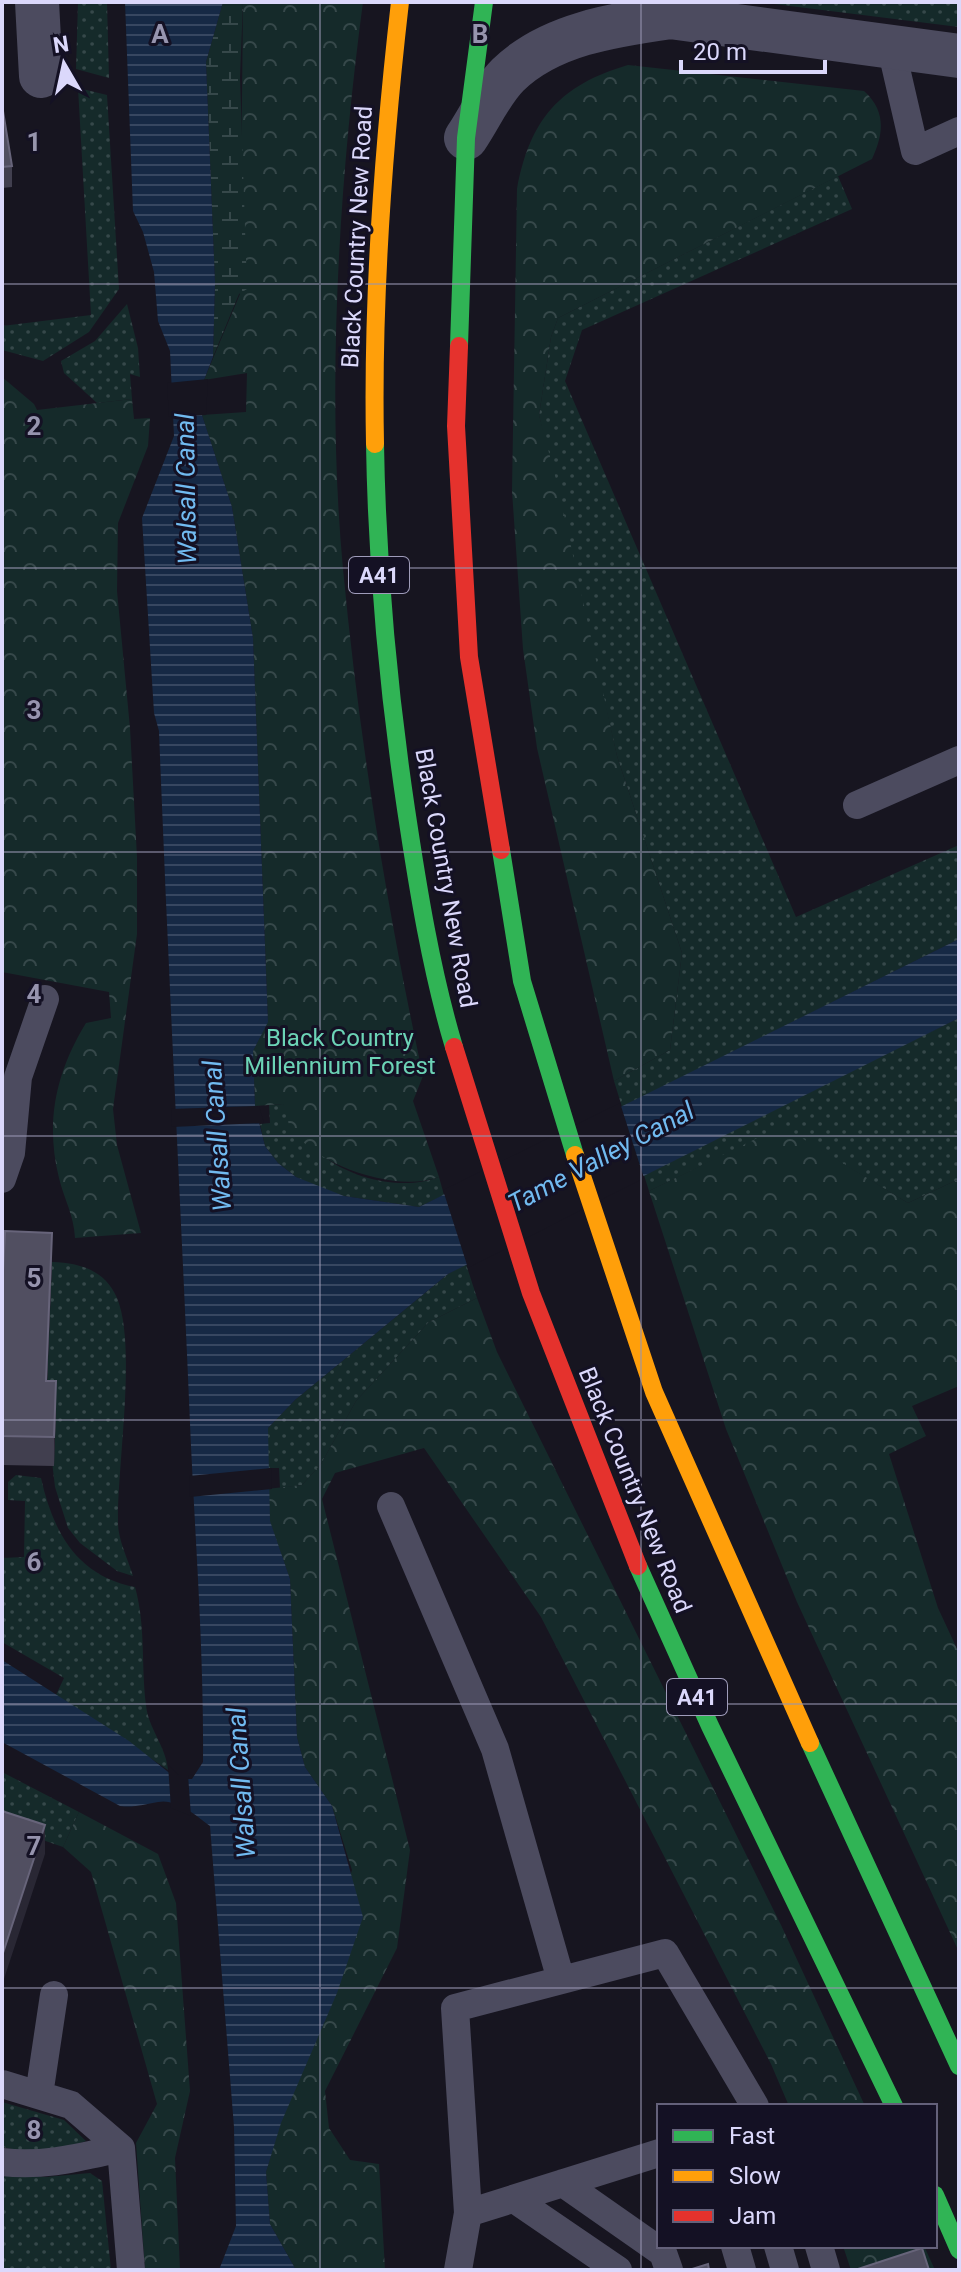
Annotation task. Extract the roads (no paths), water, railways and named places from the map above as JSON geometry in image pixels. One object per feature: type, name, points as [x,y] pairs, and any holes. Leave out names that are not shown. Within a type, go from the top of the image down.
[{"type":"highway","name":"Black Country New Road","points":[[400,2],[387,94],[374,343],[374,484],[383,644],[407,814],[437,985],[480,1139],[524,1277],[609,1497],[691,1684],[893,2104]]},
{"type":"highway","points":[[484,2],[466,138],[456,426],[469,657],[522,981],[557,1102],[654,1392],[721,1548],[959,2066]]},
{"type":"highway","points":[[937,2200],[959,2250]]},
{"type":"street","points":[[466,138],[508,76],[552,46],[651,9],[959,56]]},
{"type":"street","points":[[25,11],[41,76]]},
{"type":"lane","points":[[891,47],[915,151],[959,131]]},
{"type":"lane","points":[[857,805],[959,760]]},
{"type":"lane","points":[[2,1179],[11,1153],[18,1077],[45,999]]},
{"type":"lane","points":[[391,1506],[495,1749],[561,1980]]},
{"type":"lane","points":[[458,2270],[468,2213],[455,2008],[665,1953],[754,2104]]},
{"type":"lane","points":[[39,2095],[54,1995]]},
{"type":"lane","points":[[2,2084],[71,2105],[121,2148],[131,2270]]},
{"type":"lane","points":[[2,2162],[32,2165],[68,2161],[121,2148]]},
{"type":"lane","points":[[468,2213],[657,2154]]},
{"type":"lane","points":[[563,2183],[663,2253],[669,2270]]},
{"type":"lane","points":[[514,2199],[618,2270]]},
{"type":"lane","points":[[736,2248],[742,2270]]},
{"type":"lane","points":[[779,2248],[785,2270]]},
{"type":"lane","points":[[820,2248],[826,2270]]},
{"type":"water","points":[[125,2],[223,2],[206,62],[215,282],[213,357],[204,380],[202,415],[232,507],[253,638],[268,1022],[253,1051],[255,1106],[265,1146],[278,1163],[296,1177],[344,1196],[419,1207],[959,939],[959,1018],[448,1274],[295,1400],[268,1428],[270,1521],[290,1579],[297,1737],[305,1767],[332,1806],[363,1917],[337,1993],[281,2123],[266,2172],[270,2224],[296,2270],[219,2270],[236,2226],[234,2127],[210,1826],[186,1809],[165,1801],[120,1806],[2,1742],[2,1660],[129,1741],[177,1779],[192,1779],[203,1762],[201,1643],[159,731],[154,713],[142,518],[174,436],[170,351],[158,321],[154,272],[143,232],[133,211]]},
{"type":"water label","name":"Walsall Canal","points":[[186,489]]},
{"type":"water label","name":"Walsall Canal","points":[[217,1136]]},
{"type":"water label","name":"Tame Valley Canal","points":[[601,1157]]},
{"type":"water label","name":"Walsall Canal","points":[[241,1783]]},
{"type":"park label","name":"Black Country Millennium Forest","points":[[340,1052]]}]
